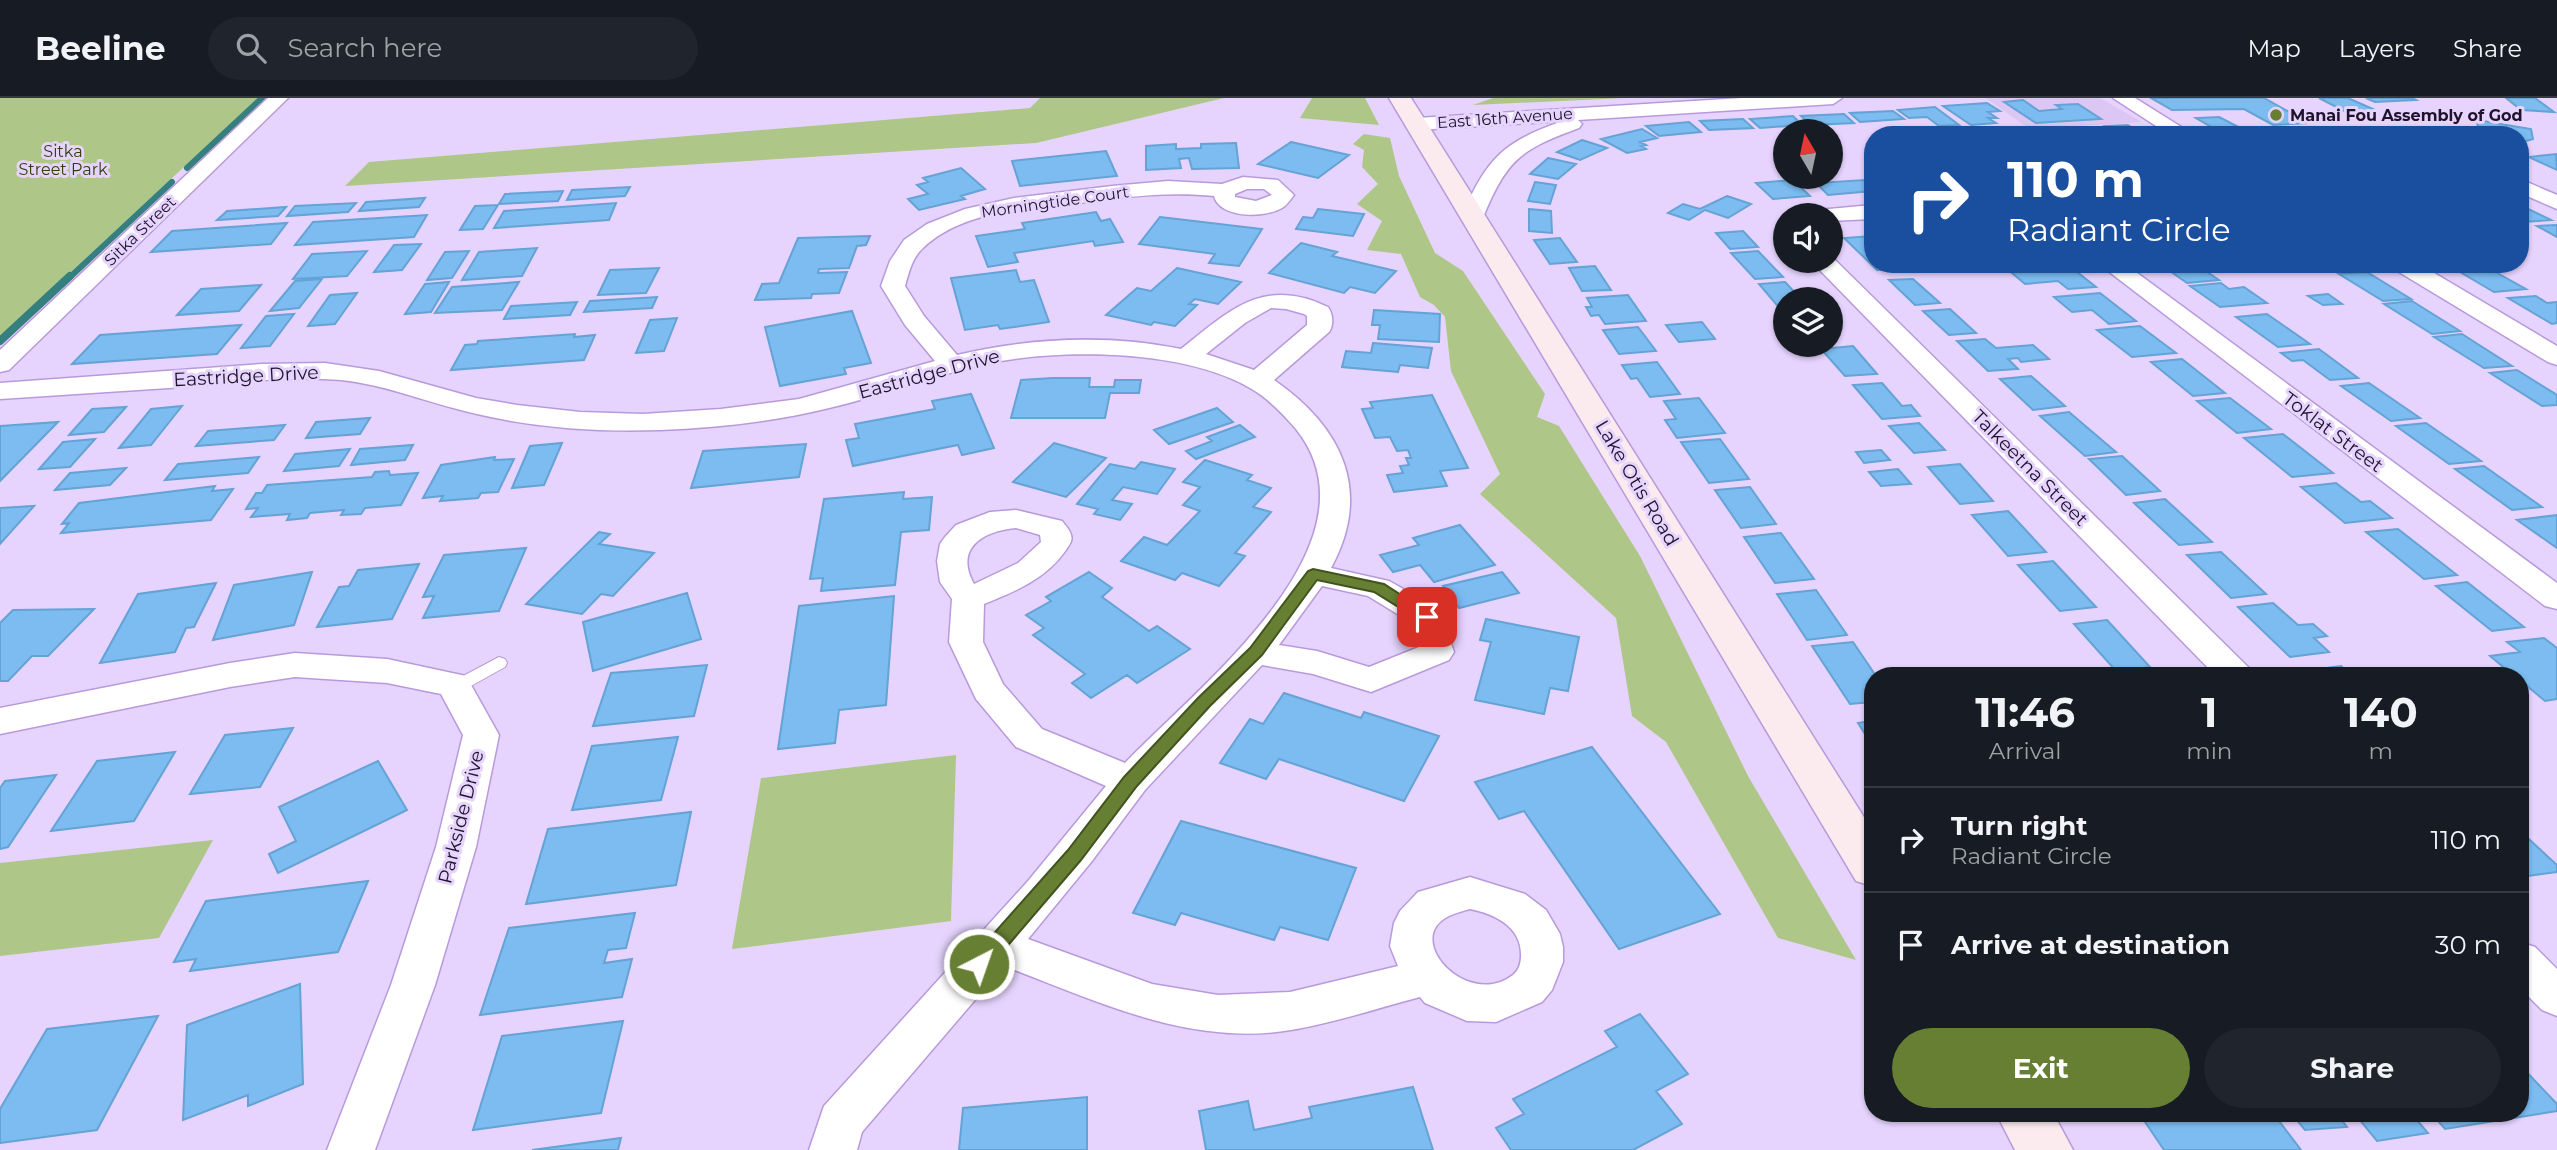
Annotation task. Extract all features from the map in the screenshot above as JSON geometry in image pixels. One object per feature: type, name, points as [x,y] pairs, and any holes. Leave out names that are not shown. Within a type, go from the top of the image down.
[{"type":"main road","name":"Lake Otis Road","points":[[1408,111],[1864,855]]},
{"type":"main road","points":[[2028,1122],[2045,1150]]},
{"type":"street","name":"Sitka Street","points":[[0,364],[279,98]]},
{"type":"street","name":"East 16th Avenue","points":[[1408,111],[1636,110],[1833,98]]},
{"type":"street","points":[[2122,98],[2169,126]]},
{"type":"street","name":"East 16th Avenue","points":[[1473,215],[1488,178],[1501,159],[1522,144],[1577,122],[1636,110]]},
{"type":"street","name":"Morningtide Court","points":[[952,365],[914,320],[893,286],[899,261],[915,242],[933,229],[974,213],[1029,203],[1179,186],[1224,191]]},
{"type":"street","points":[[2529,189],[2557,203]]},
{"type":"street","points":[[1843,214],[1864,213]]},
{"type":"street","name":"Talkeetna Street","points":[[1835,273],[2227,667]]},
{"type":"street","name":"Toklat Street","points":[[2122,273],[2557,599]]},
{"type":"street","points":[[2417,273],[2557,357]]},
{"type":"street","points":[[1185,358],[1264,302],[1285,301],[1305,305],[1319,312],[1320,327],[1257,382]]},
{"type":"street","name":"Eastridge Drive","points":[[0,391],[266,372],[342,373],[476,406],[530,416],[643,422],[716,418],[798,407],[871,390],[952,365],[1015,351],[1071,347],[1115,349],[1185,358],[1257,382],[1286,403],[1316,435],[1333,467],[1337,494],[1335,522],[1313,574],[1256,652],[1204,702],[1131,781],[1075,855],[841,1121],[832,1150]]},
{"type":"street","points":[[1256,652],[1317,663],[1371,680],[1437,652],[1427,617],[1378,588],[1313,574]]},
{"type":"street","points":[[968,599],[967,642],[977,666],[988,690],[1029,738],[1131,781]]},
{"type":"street","points":[[0,721],[230,675],[295,665],[387,671],[456,687]]},
{"type":"street","name":"Parkside Drive","points":[[351,1150],[413,985],[456,847],[481,735],[456,687]]},
{"type":"street","points":[[996,945],[1151,1003],[1218,1014],[1290,1011],[1425,978]]},
{"type":"street","points":[[2529,969],[2557,997]]},
{"type":"lane","points":[[456,687],[499,663]]},
{"type":"shaded area","points":[[1986,98],[2100,98],[2142,122],[2077,126],[2025,126]]},
{"type":"green space","name":"Sitka Street Park","points":[[0,98],[266,98],[214,148],[200,152],[0,338]]},
{"type":"green space","points":[[1040,98],[1224,98],[1036,143],[345,186],[369,162],[1030,108]]},
{"type":"green space","points":[[1312,98],[1365,98],[1379,125],[1300,118]]},
{"type":"green space","points":[[1493,98],[1625,98],[1473,105]]},
{"type":"green space","points":[[1364,134],[1390,138],[1399,176],[1435,253],[1463,271],[1545,394],[1537,417],[1559,426],[1640,556],[1748,776],[1856,960],[1778,938],[1666,742],[1632,716],[1616,618],[1480,494],[1500,474],[1451,371],[1445,317],[1434,305],[1420,297],[1401,254],[1367,250],[1382,221],[1357,204],[1378,184],[1362,167],[1364,150],[1353,144]]},
{"type":"green space","points":[[956,755],[951,921],[732,949],[761,778]]},
{"type":"green space","points":[[213,840],[159,938],[0,956],[0,863]]},
{"type":"building","name":"Manai Fou Assembly of God","points":[[2151,98],[2264,98],[2309,123],[2273,125],[2244,109],[2172,110]]},
{"type":"building","points":[[2319,98],[2348,98],[2375,110],[2346,112]]},
{"type":"building","points":[[2366,98],[2412,98],[2416,100],[2375,102]]},
{"type":"building","points":[[2506,98],[2535,98],[2554,112],[2521,110]]},
{"type":"building","points":[[2023,100],[2039,111],[2062,109],[2056,105],[2078,104],[2101,119],[2036,123],[2004,102]]},
{"type":"building","points":[[1987,103],[2000,111],[1988,112],[1997,118],[1988,118],[1996,123],[1971,125],[1943,106]]},
{"type":"building","points":[[1935,107],[1959,125],[1939,126],[1927,117],[1909,118],[1898,110]]},
{"type":"building","points":[[1893,111],[1904,119],[1860,122],[1850,113]]},
{"type":"building","points":[[1844,114],[1854,123],[1843,124],[1843,119],[1804,119],[1801,116]]},
{"type":"building","points":[[1793,116],[1796,119],[1773,119],[1773,127],[1760,128],[1750,119]]},
{"type":"building","points":[[2219,117],[2236,126],[2210,126],[2196,118]]},
{"type":"building","points":[[1743,119],[1753,128],[1709,130],[1700,121]]},
{"type":"building","points":[[2477,120],[2513,126],[2478,126]]},
{"type":"building","points":[[1689,122],[1701,132],[1659,136],[1646,126]]},
{"type":"building","points":[[1642,129],[1657,138],[1640,142],[1646,145],[1641,146],[1646,149],[1627,153],[1601,139]]},
{"type":"building","points":[[2529,129],[2531,129],[2533,139],[2529,140]]},
{"type":"building","points":[[1582,140],[1607,148],[1580,160],[1557,152]]},
{"type":"building","points":[[1291,142],[1349,155],[1318,178],[1258,164]]},
{"type":"building","points":[[1236,143],[1239,168],[1192,169],[1189,158],[1179,159],[1181,168],[1146,170],[1146,146],[1176,144],[1176,149],[1201,148],[1201,144]]},
{"type":"building","points":[[1106,151],[1117,176],[1020,186],[1012,161]]},
{"type":"building","points":[[2556,154],[2557,170],[2529,157]]},
{"type":"building","points":[[1548,158],[1576,164],[1558,179],[1530,174]]},
{"type":"building","points":[[961,168],[985,189],[961,196],[965,199],[919,210],[908,199],[928,194],[917,185],[928,182],[923,178]]},
{"type":"building","points":[[1864,180],[1864,192],[1828,195],[1822,189],[1843,189],[1843,181]]},
{"type":"building","points":[[1535,182],[1556,185],[1550,204],[1528,201]]},
{"type":"building","points":[[1773,182],[1773,189],[1803,189],[1810,196],[1773,199],[1756,183]]},
{"type":"building","points":[[630,187],[625,196],[567,200],[572,190]]},
{"type":"building","points":[[563,191],[558,201],[499,204],[505,194]]},
{"type":"building","points":[[1727,196],[1751,204],[1728,218],[1705,210],[1689,220],[1668,213],[1683,204],[1700,209]]},
{"type":"building","points":[[425,198],[419,207],[359,211],[366,202]]},
{"type":"building","points":[[356,203],[348,212],[287,216],[295,206]]},
{"type":"building","points":[[616,203],[609,220],[494,228],[504,211]]},
{"type":"building","points":[[498,205],[483,229],[460,230],[475,206]]},
{"type":"building","points":[[286,207],[278,216],[217,220],[227,211]]},
{"type":"building","points":[[1318,209],[1364,214],[1353,236],[1296,229],[1303,217],[1313,218]]},
{"type":"building","points":[[1529,209],[1551,211],[1552,233],[1529,231]]},
{"type":"building","points":[[2529,209],[2551,220],[2529,222]]},
{"type":"building","points":[[1096,212],[1101,221],[1110,219],[1123,242],[1095,246],[1093,241],[1014,253],[1018,262],[988,267],[976,236],[1025,229],[1022,223]]},
{"type":"building","points":[[427,215],[414,237],[295,245],[313,222]]},
{"type":"building","points":[[1160,217],[1262,229],[1239,266],[1209,263],[1215,254],[1139,244]]},
{"type":"building","points":[[287,223],[271,244],[151,252],[172,231]]},
{"type":"building","points":[[2557,225],[2557,237],[2537,226]]},
{"type":"building","points":[[1743,231],[1758,247],[1730,249],[1716,233]]},
{"type":"building","points":[[870,236],[866,245],[857,246],[849,268],[819,269],[818,273],[847,272],[839,293],[812,294],[811,298],[755,300],[762,284],[779,283],[798,238]]},
{"type":"building","points":[[1864,237],[1864,257],[1844,238]]},
{"type":"building","points":[[1560,238],[1577,262],[1550,264],[1534,240]]},
{"type":"building","points":[[1301,243],[1337,252],[1332,256],[1396,271],[1375,293],[1350,287],[1344,293],[1269,273]]},
{"type":"building","points":[[421,244],[402,270],[374,272],[394,245]]},
{"type":"building","points":[[537,248],[522,276],[462,280],[479,252]]},
{"type":"building","points":[[367,251],[347,276],[293,279],[312,254]]},
{"type":"building","points":[[469,251],[452,278],[427,280],[445,252]]},
{"type":"building","points":[[1758,251],[1773,267],[1773,273],[1779,273],[1783,277],[1755,279],[1731,253]]},
{"type":"building","points":[[1595,266],[1611,290],[1582,291],[1569,268]]},
{"type":"building","points":[[659,268],[646,293],[598,295],[610,270]]},
{"type":"building","points":[[1177,268],[1241,282],[1218,304],[1195,299],[1189,304],[1197,305],[1175,326],[1154,322],[1151,325],[1106,315],[1137,288],[1151,291]]},
{"type":"building","points":[[1016,270],[1020,282],[1034,280],[1049,322],[1000,329],[998,325],[965,330],[951,278]]},
{"type":"building","points":[[2012,273],[2078,273],[2096,287],[2068,289],[2058,281],[2025,284]]},
{"type":"building","points":[[2173,273],[2208,273],[2219,280],[2187,283]]},
{"type":"building","points":[[2369,273],[2411,299],[2383,301],[2339,274]]},
{"type":"building","points":[[2462,273],[2497,273],[2526,289],[2494,292]]},
{"type":"building","points":[[322,279],[299,308],[270,311],[295,281]]},
{"type":"building","points":[[1913,279],[1940,303],[1915,305],[1889,280]]},
{"type":"building","points":[[449,282],[431,312],[405,314],[425,284]]},
{"type":"building","points":[[519,282],[502,310],[435,313],[452,287]]},
{"type":"building","points":[[1785,282],[1790,287],[1773,287],[1773,301],[1759,284]]},
{"type":"building","points":[[2221,283],[2229,289],[2244,287],[2267,303],[2220,307],[2190,286]]},
{"type":"building","points":[[261,285],[239,311],[177,315],[201,289]]},
{"type":"building","points":[[357,293],[335,324],[308,326],[330,295]]},
{"type":"building","points":[[2100,293],[2136,321],[2109,324],[2092,310],[2072,312],[2054,297]]},
{"type":"building","points":[[2328,294],[2342,304],[2323,305],[2308,296]]},
{"type":"building","points":[[1628,295],[1646,321],[1605,324],[1599,315],[1591,316],[1586,307],[1592,307],[1587,298]]},
{"type":"building","points":[[2536,296],[2547,303],[2557,302],[2557,323],[2552,324],[2508,298]]},
{"type":"building","points":[[657,297],[652,308],[584,312],[590,301]]},
{"type":"building","points":[[2412,301],[2460,331],[2432,334],[2384,304]]},
{"type":"building","points":[[577,302],[570,315],[504,319],[511,306]]},
{"type":"building","points":[[1950,309],[1976,333],[1949,335],[1923,311]]},
{"type":"building","points":[[1374,310],[1440,314],[1439,342],[1378,339],[1380,325],[1372,325]]},
{"type":"building","points":[[852,311],[871,363],[844,368],[846,374],[780,386],[765,327]]},
{"type":"building","points":[[294,314],[270,346],[241,348],[266,316]]},
{"type":"building","points":[[2267,314],[2310,344],[2278,347],[2236,317]]},
{"type":"building","points":[[677,318],[664,351],[636,353],[650,320]]},
{"type":"building","points":[[1702,322],[1715,339],[1679,342],[1666,325]]},
{"type":"building","points":[[241,325],[217,354],[72,364],[100,335]]},
{"type":"building","points":[[2140,326],[2176,353],[2132,357],[2097,330]]},
{"type":"building","points":[[1638,327],[1656,351],[1619,354],[1603,330]]},
{"type":"building","points":[[575,334],[574,337],[595,335],[584,360],[451,370],[465,345],[477,344],[478,341]]},
{"type":"building","points":[[2462,334],[2512,366],[2484,368],[2434,337]]},
{"type":"building","points":[[1985,339],[1996,348],[2033,345],[2049,359],[2021,362],[2018,358],[2008,359],[2018,369],[1988,371],[1957,341]]},
{"type":"building","points":[[1373,343],[1432,348],[1428,368],[1400,365],[1398,372],[1342,367],[1346,351],[1371,353]]},
{"type":"building","points":[[1853,346],[1877,374],[1845,376],[1828,357],[1843,357],[1843,347]]},
{"type":"building","points":[[2319,349],[2358,378],[2330,380],[2303,360],[2292,361],[2281,353]]},
{"type":"building","points":[[2182,359],[2225,393],[2193,396],[2151,362]]},
{"type":"building","points":[[1657,362],[1680,394],[1650,397],[1637,378],[1631,379],[1622,365]]},
{"type":"building","points":[[2517,370],[2557,395],[2557,405],[2542,406],[2490,373]]},
{"type":"building","points":[[2031,376],[2065,406],[2033,410],[2000,379]]},
{"type":"building","points":[[1090,378],[1089,387],[1114,387],[1115,380],[1141,380],[1139,393],[1110,393],[1105,418],[1011,418],[1021,380]]},
{"type":"building","points":[[1882,383],[1902,406],[1911,405],[1920,416],[1882,419],[1853,385]]},
{"type":"building","points":[[2369,383],[2420,418],[2391,421],[2341,386]]},
{"type":"building","points":[[971,394],[994,448],[962,455],[958,445],[853,466],[846,440],[859,438],[855,424],[935,409],[932,401]]},
{"type":"building","points":[[1432,395],[1468,468],[1440,471],[1447,486],[1394,492],[1387,475],[1403,473],[1400,466],[1409,465],[1406,458],[1411,458],[1408,450],[1397,451],[1390,437],[1375,438],[1362,409],[1373,408],[1370,402]]},
{"type":"building","points":[[1699,398],[1725,433],[1677,438],[1665,420],[1676,419],[1664,401]]},
{"type":"building","points":[[2230,398],[2271,429],[2237,433],[2197,401]]},
{"type":"building","points":[[182,406],[151,445],[119,448],[151,409]]},
{"type":"building","points":[[126,407],[104,432],[69,435],[92,409]]},
{"type":"building","points":[[1217,408],[1233,422],[1169,444],[1154,430]]},
{"type":"building","points":[[2069,412],[2116,452],[2085,456],[2040,416]]},
{"type":"building","points":[[370,418],[360,434],[306,438],[316,422]]},
{"type":"building","points":[[58,422],[0,481],[0,426]]},
{"type":"building","points":[[1919,423],[1945,450],[1914,453],[1889,426]]},
{"type":"building","points":[[2426,423],[2481,461],[2449,464],[2396,426]]},
{"type":"building","points":[[285,425],[274,440],[196,446],[208,431]]},
{"type":"building","points":[[1240,425],[1255,437],[1196,459],[1186,451],[1212,441],[1207,437]]},
{"type":"building","points":[[2283,434],[2333,473],[2292,477],[2244,438]]},
{"type":"building","points":[[95,439],[70,467],[39,469],[63,442]]},
{"type":"building","points":[[1720,439],[1749,479],[1709,483],[1681,442]]},
{"type":"building","points":[[562,443],[544,485],[512,488],[530,446]]},
{"type":"building","points":[[1054,443],[1106,458],[1066,497],[1013,482]]},
{"type":"building","points":[[806,444],[799,477],[691,488],[703,451]]},
{"type":"building","points":[[413,445],[405,460],[351,465],[360,449]]},
{"type":"building","points":[[350,449],[339,466],[284,471],[295,454]]},
{"type":"building","points":[[1881,450],[1890,460],[1864,463],[1856,452]]},
{"type":"building","points":[[2122,456],[2160,491],[2126,495],[2089,459]]},
{"type":"building","points":[[259,457],[248,473],[165,480],[178,464]]},
{"type":"building","points":[[495,457],[494,460],[514,459],[498,492],[481,493],[478,498],[440,501],[443,496],[423,498],[441,465]]},
{"type":"building","points":[[1205,460],[1252,475],[1247,480],[1271,488],[1253,507],[1271,512],[1235,553],[1245,556],[1219,586],[1182,573],[1175,580],[1121,561],[1144,537],[1167,545],[1200,511],[1183,505],[1200,487],[1183,482]]},
{"type":"building","points":[[1141,462],[1175,469],[1157,494],[1123,487],[1112,500],[1132,504],[1120,520],[1094,514],[1098,509],[1077,504],[1110,464],[1135,469]]},
{"type":"building","points":[[1960,464],[1993,501],[1960,504],[1928,467]]},
{"type":"building","points":[[2484,466],[2542,507],[2512,510],[2455,469]]},
{"type":"building","points":[[126,468],[110,485],[55,490],[70,473]]},
{"type":"building","points":[[1898,469],[1911,484],[1881,486],[1869,472]]},
{"type":"building","points":[[389,471],[390,475],[418,473],[401,505],[365,508],[361,514],[341,515],[344,510],[310,513],[307,518],[287,520],[290,514],[251,517],[258,508],[246,509],[256,493],[262,493],[267,485],[372,477],[375,472]]},
{"type":"building","points":[[2336,483],[2361,502],[2370,501],[2392,518],[2345,523],[2301,487]]},
{"type":"building","points":[[215,486],[212,491],[233,489],[211,520],[61,533],[69,523],[62,524],[79,503]]},
{"type":"building","points":[[1750,487],[1776,524],[1741,528],[1715,490]]},
{"type":"building","points":[[904,492],[903,499],[932,497],[929,530],[901,532],[895,585],[821,591],[823,578],[810,579],[824,499]]},
{"type":"building","points":[[2165,499],[2212,542],[2179,545],[2134,503]]},
{"type":"building","points":[[34,506],[0,544],[0,508]]},
{"type":"building","points":[[2008,511],[2046,552],[2008,556],[1972,515]]},
{"type":"building","points":[[2557,515],[2557,548],[2517,520]]},
{"type":"building","points":[[1460,525],[1495,565],[1434,582],[1420,565],[1393,572],[1380,555],[1419,545],[1413,538]]},
{"type":"building","points":[[2398,529],[2457,575],[2424,579],[2366,532]]},
{"type":"building","points":[[599,532],[610,534],[599,544],[654,553],[613,596],[601,594],[582,614],[526,604]]},
{"type":"building","points":[[1781,533],[1814,579],[1775,583],[1744,537]]},
{"type":"building","points":[[526,548],[499,611],[423,618],[434,596],[423,597],[444,555]]},
{"type":"building","points":[[2221,552],[2266,594],[2231,598],[2187,555]]},
{"type":"building","points":[[2053,561],[2096,607],[2060,611],[2018,565]]},
{"type":"building","points":[[419,564],[392,619],[317,627],[339,587],[349,586],[358,570]]},
{"type":"building","points":[[312,572],[294,625],[213,640],[234,585]]},
{"type":"building","points":[[1089,572],[1112,588],[1102,597],[1149,631],[1157,626],[1190,649],[1137,683],[1127,675],[1091,698],[1072,683],[1085,674],[1033,635],[1044,628],[1026,615],[1051,601],[1046,597]]},
{"type":"building","points":[[1502,572],[1519,593],[1459,608],[1443,586]]},
{"type":"building","points":[[2467,582],[2524,627],[2492,631],[2436,586]]},
{"type":"building","points":[[216,583],[194,627],[186,628],[175,652],[100,663],[138,594]]},
{"type":"building","points":[[1816,590],[1847,635],[1807,640],[1777,594]]},
{"type":"building","points":[[687,593],[701,639],[593,671],[583,622]]},
{"type":"building","points":[[894,596],[886,705],[839,710],[835,743],[778,749],[799,606]]},
{"type":"building","points":[[2273,603],[2298,625],[2313,624],[2327,636],[2314,638],[2329,652],[2290,657],[2238,607]]},
{"type":"building","points":[[94,609],[48,656],[32,656],[8,681],[0,681],[0,623],[13,610]]},
{"type":"building","points":[[1486,619],[1579,637],[1568,691],[1550,688],[1544,714],[1475,700],[1491,642],[1480,640]]},
{"type":"building","points":[[2107,620],[2150,667],[2112,667],[2074,624]]},
{"type":"building","points":[[2544,638],[2557,648],[2557,699],[2545,701],[2529,688],[2529,667],[2503,667],[2490,656],[2520,652],[2507,642]]},
{"type":"building","points":[[1853,642],[1870,667],[1864,667],[1864,703],[1850,704],[1812,646]]},
{"type":"building","points":[[707,665],[694,716],[593,726],[611,673]]},
{"type":"building","points":[[1284,693],[1361,718],[1364,712],[1439,736],[1404,801],[1279,759],[1266,779],[1220,763],[1250,719],[1263,724]]},
{"type":"building","points":[[1864,722],[1864,732],[1858,723]]},
{"type":"building","points":[[293,728],[260,787],[190,794],[225,735]]},
{"type":"building","points":[[678,737],[661,800],[572,810],[592,746]]},
{"type":"building","points":[[1592,747],[1720,914],[1619,949],[1524,811],[1499,819],[1475,782]]},
{"type":"building","points":[[175,752],[134,821],[51,831],[97,761]]},
{"type":"building","points":[[378,761],[407,810],[278,873],[269,854],[296,841],[279,807]]},
{"type":"building","points":[[56,775],[8,847],[0,849],[0,788],[5,781]]},
{"type":"building","points":[[691,812],[676,885],[526,904],[548,829]]},
{"type":"building","points":[[1181,821],[1356,868],[1328,940],[1280,927],[1274,940],[1181,913],[1175,925],[1133,913]]},
{"type":"building","points":[[2529,839],[2557,865],[2557,872],[2529,876]]},
{"type":"building","points":[[368,881],[338,952],[190,971],[196,959],[174,962],[206,901]]},
{"type":"building","points":[[635,913],[626,948],[608,950],[604,963],[632,959],[622,997],[480,1015],[509,928]]},
{"type":"building","points":[[300,984],[303,1084],[248,1106],[248,1095],[183,1120],[187,1025]]},
{"type":"building","points":[[1640,1014],[1688,1074],[1656,1091],[1682,1124],[1633,1150],[1511,1150],[1496,1128],[1524,1114],[1513,1099],[1617,1047],[1605,1031]]},
{"type":"building","points":[[158,1016],[97,1130],[0,1143],[0,1109],[47,1029]]},
{"type":"building","points":[[623,1021],[601,1113],[473,1130],[502,1036]]},
{"type":"building","points":[[2529,1074],[2557,1104],[2557,1111],[2529,1116]]},
{"type":"building","points":[[1413,1087],[1433,1150],[1206,1150],[1199,1111],[1248,1101],[1254,1130],[1312,1118],[1309,1107]]},
{"type":"building","points":[[1087,1097],[1087,1150],[959,1150],[963,1108]]},
{"type":"building","points":[[2145,1122],[2280,1122],[2301,1150],[2164,1150]]},
{"type":"building","points":[[2298,1122],[2343,1122],[2347,1127],[2305,1130]]},
{"type":"building","points":[[2361,1122],[2419,1122],[2428,1133],[2377,1141]]},
{"type":"building","points":[[2439,1122],[2489,1122],[2445,1129]]},
{"type":"building","points":[[621,1138],[618,1150],[532,1150]]},
{"type":"waterway","points":[[187,168],[262,98]]},
{"type":"waterway","points":[[69,278],[172,182]]},
{"type":"waterway","points":[[0,341],[70,276]]},
{"type":"place","name":"Manai Fou Assembly of God","points":[[2276,115]]},
{"type":"route","points":[[979,964],[1075,855],[1131,781],[1204,702],[1256,652],[1313,574],[1378,588],[1427,617]]}]
